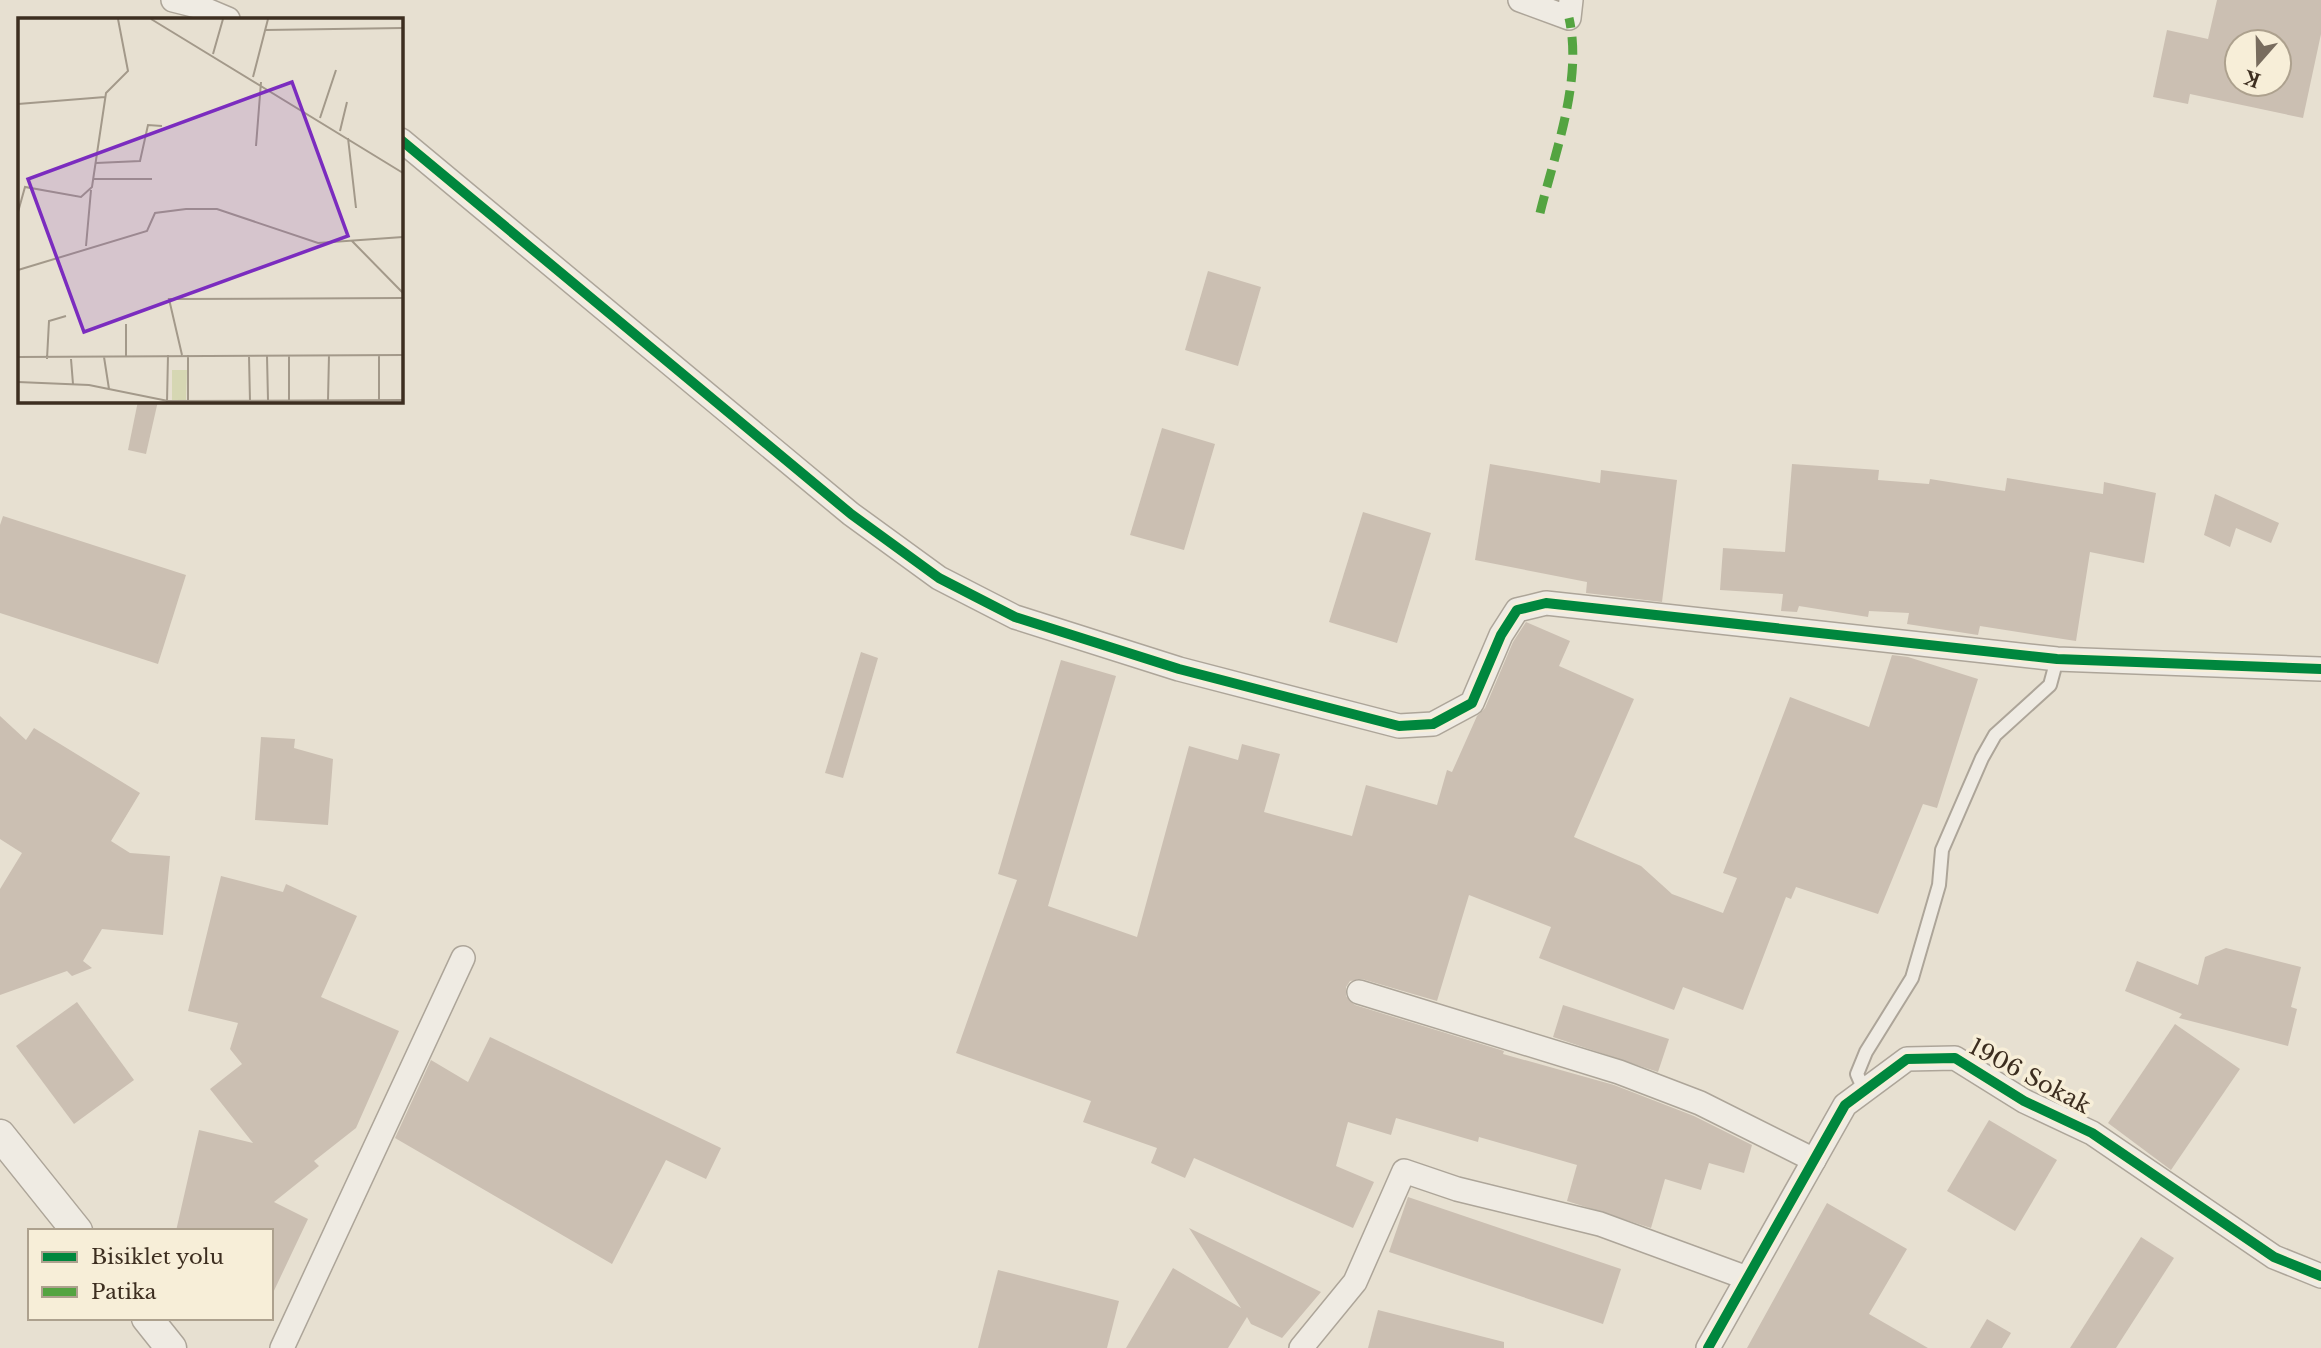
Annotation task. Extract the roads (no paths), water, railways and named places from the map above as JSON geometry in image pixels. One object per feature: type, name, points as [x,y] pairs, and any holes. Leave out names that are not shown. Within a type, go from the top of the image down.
[{"type":"street","points":[[173,0],[226,18]]},
{"type":"street","points":[[1520,0],[1569,18],[1571,0]]},
{"type":"street","points":[[402,141],[851,514],[939,578],[1016,617],[1166,665],[1399,726],[1433,724],[1472,703],[1501,635],[1517,610],[1546,603],[2057,659],[2321,669]]},
{"type":"street","points":[[282,1348],[463,958]]},
{"type":"street","points":[[1359,992],[1619,1072],[1700,1102],[1814,1160]]},
{"type":"street","name":"1906 Sokak","points":[[1708,1348],[1845,1105],[1907,1059],[1955,1058],[2024,1101],[2092,1133],[2274,1256],[2321,1276]]},
{"type":"street","points":[[0,1135],[75,1229]]},
{"type":"street","points":[[1301,1348],[1354,1282],[1404,1171],[1457,1189],[1600,1224],[1748,1278]]},
{"type":"street","points":[[149,1320],[171,1348]]},
{"type":"lane","points":[[1864,1090],[1857,1074],[1866,1052],[1912,978],[1939,885],[1942,850],[1982,758],[1995,735],[2050,685],[2057,659]]}]
